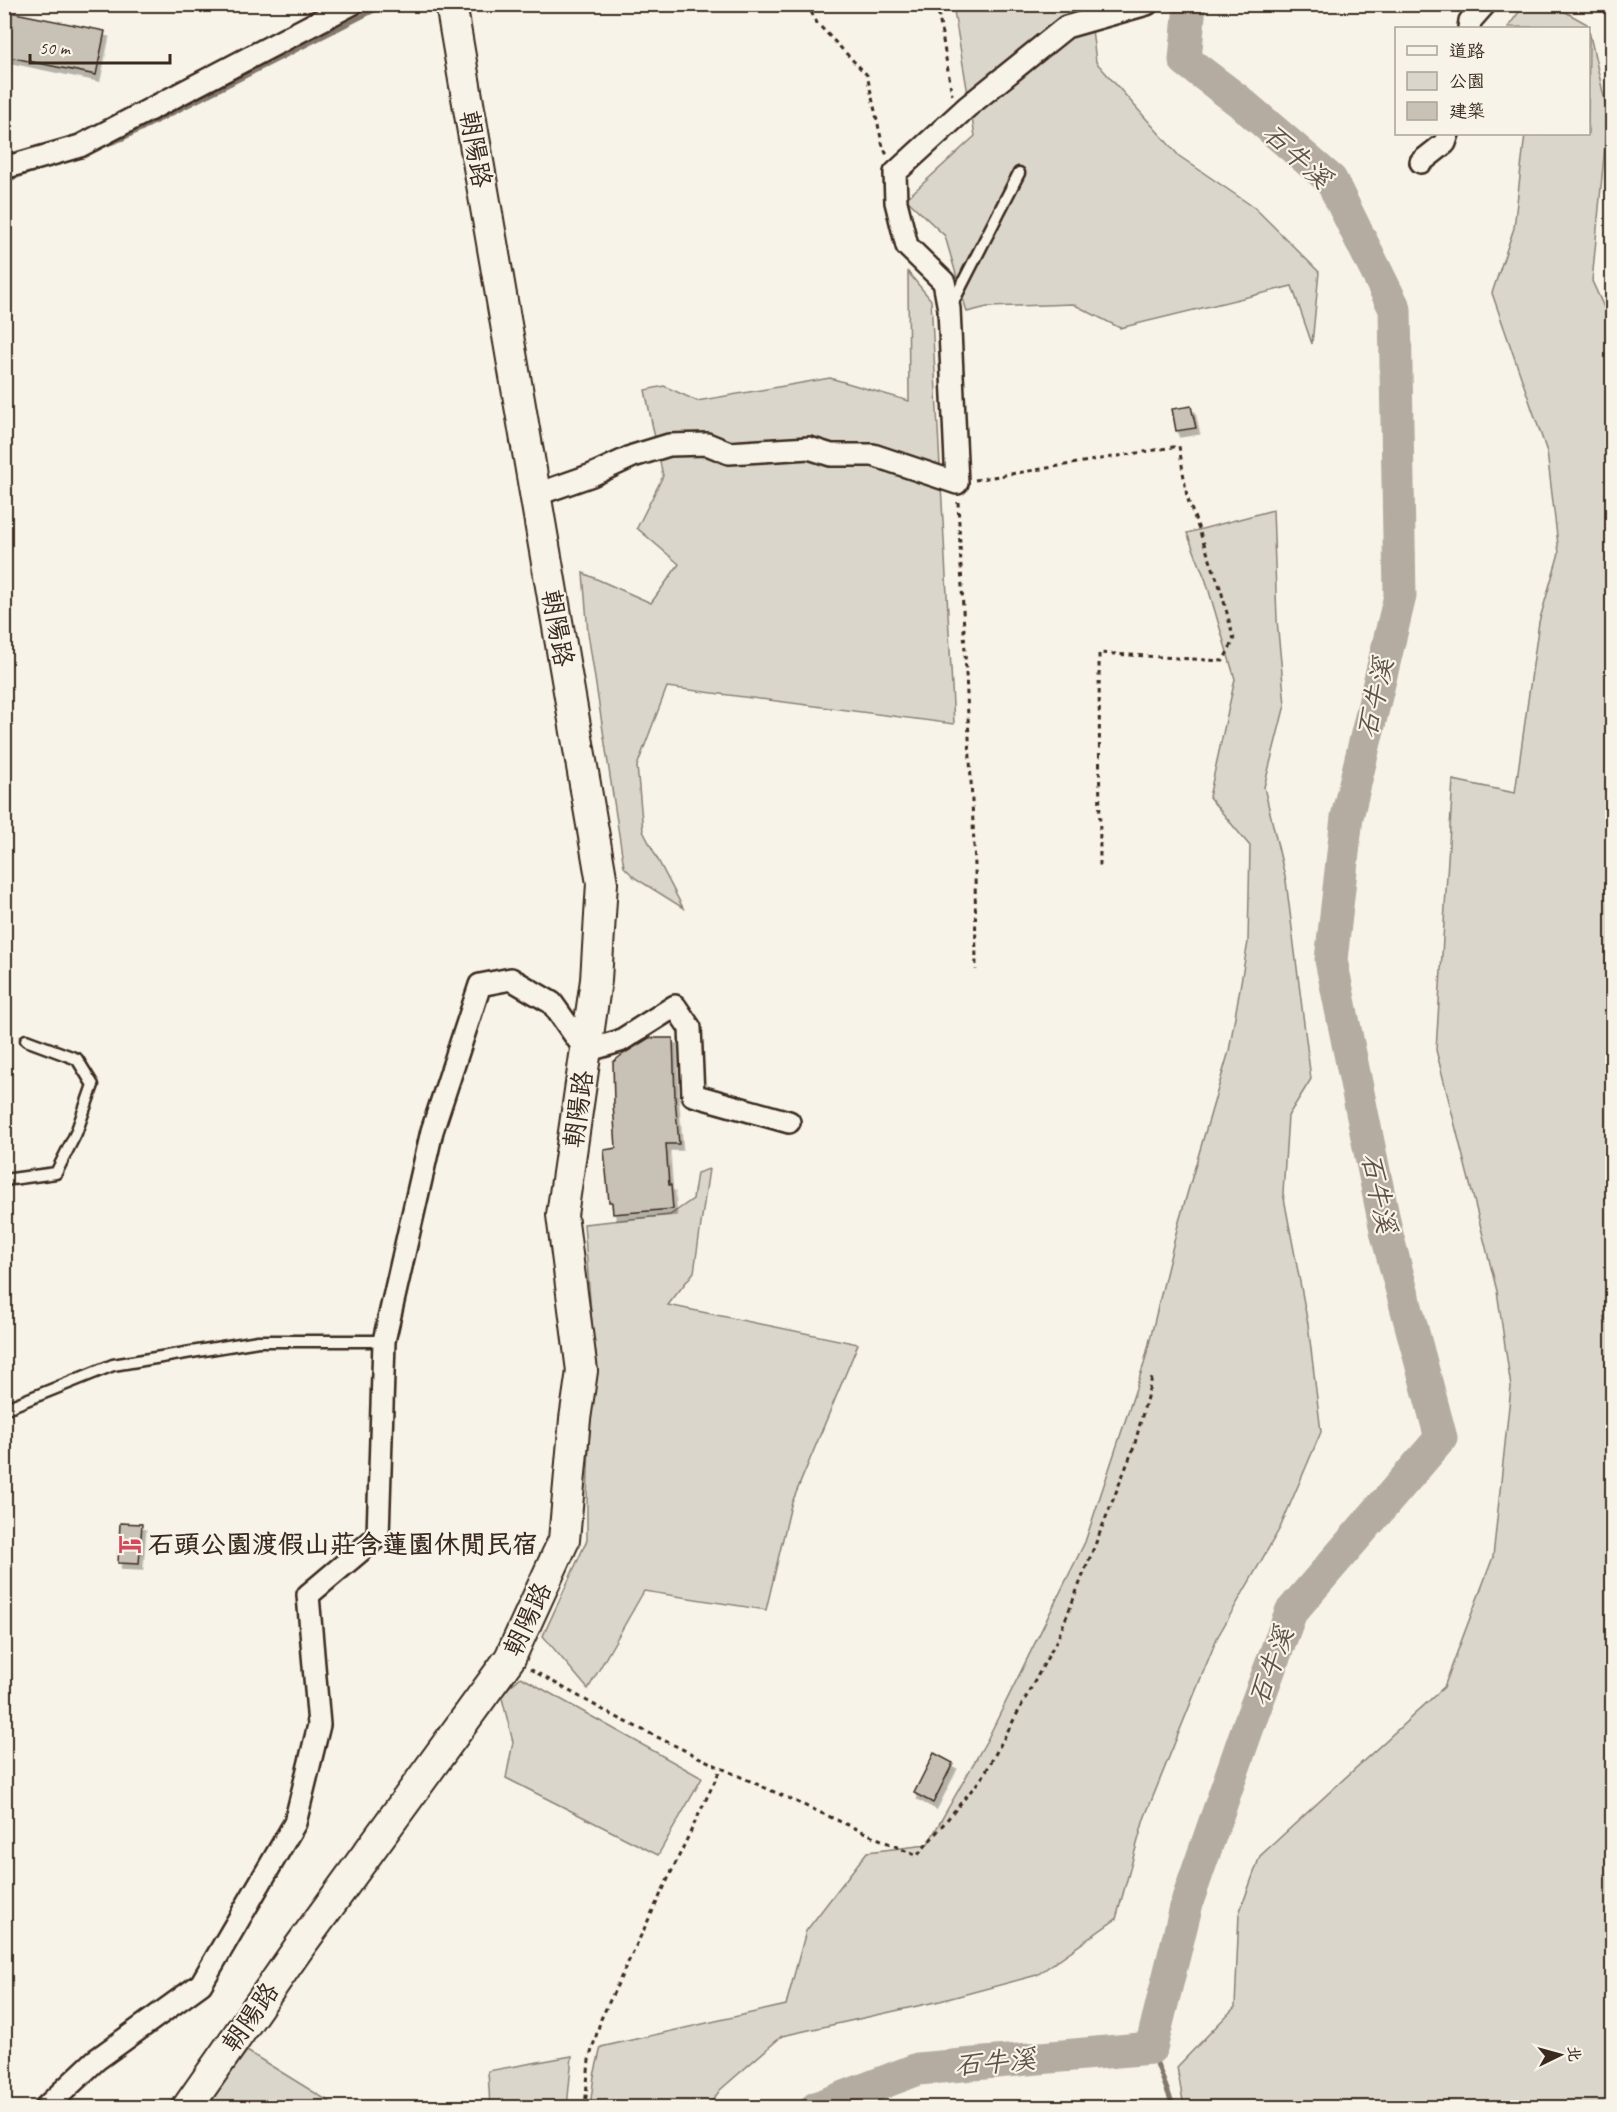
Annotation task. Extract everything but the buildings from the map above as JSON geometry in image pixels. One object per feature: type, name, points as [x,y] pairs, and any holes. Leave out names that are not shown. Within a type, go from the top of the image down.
[{"type":"main road","name":"朝陽路","points":[[187,2108],[300,1946],[510,1658],[564,1540],[575,1419],[582,1371],[562,1215],[596,980],[602,883],[451,4]]},
{"type":"street","points":[[7,161],[80,147],[352,4]]},
{"type":"street","points":[[535,495],[592,475],[633,456],[669,445],[707,444],[729,453],[809,448],[831,454],[873,455],[957,483],[949,309],[944,282],[907,246],[896,202],[896,173],[955,118],[1066,27],[1147,4]]},
{"type":"street","points":[[1469,27],[1470,21],[1485,4]]},
{"type":"street","points":[[1420,162],[1445,143],[1448,135]]},
{"type":"street","points":[[45,2108],[96,2060],[201,1984],[295,1823],[319,1725],[308,1595],[378,1536],[384,1341],[432,1131],[480,985],[511,979],[552,1003],[586,1051],[620,1041],[675,1006],[690,1028],[693,1095],[789,1122]]},
{"type":"lane","points":[[949,309],[1019,173]]},
{"type":"lane","points":[[4,1180],[56,1173],[76,1133],[93,1084],[77,1059],[26,1040]]},
{"type":"lane","points":[[4,1409],[113,1365],[258,1341],[384,1341]]},
{"type":"path","points":[[807,4],[817,23],[867,75],[883,147],[896,173]]},
{"type":"path","points":[[936,4],[955,118]]},
{"type":"path","points":[[976,970],[975,854],[957,483],[1179,446],[1187,497],[1221,590],[1234,640],[1223,662],[1099,652],[1100,867]]},
{"type":"path","points":[[510,1658],[614,1716],[720,1768],[917,1856],[984,1775],[1058,1638],[1134,1447],[1153,1374]]},
{"type":"path","points":[[585,2108],[589,2060],[601,2019],[720,1768]]},
{"type":"green space","points":[[953,5],[1089,5],[1096,62],[1179,156],[1255,208],[1319,272],[1312,344],[1292,286],[1120,328],[1073,304],[987,307],[967,312],[945,236],[906,199],[975,136]]},
{"type":"green space","points":[[1524,5],[1553,5],[1587,24],[1588,27],[1508,27]]},
{"type":"green space","points":[[1590,35],[1608,114],[1592,281],[1612,325],[1612,2107],[1184,2107],[1177,2067],[1235,2007],[1239,1914],[1260,1856],[1444,1687],[1493,1557],[1511,1387],[1497,1291],[1436,1050],[1453,780],[1515,793],[1539,622],[1559,553],[1547,452],[1492,293],[1514,228],[1525,135],[1590,135]]},
{"type":"green space","points":[[908,272],[931,300],[954,724],[667,687],[637,766],[643,831],[683,908],[635,878],[624,867],[588,633],[583,573],[651,603],[679,564],[637,528],[663,476],[645,390],[664,386],[697,401],[830,378],[909,401]]},
{"type":"green space","points":[[1273,510],[1277,620],[1285,705],[1264,787],[1286,881],[1311,1079],[1288,1116],[1283,1193],[1308,1324],[1321,1432],[1280,1528],[1217,1638],[1144,1819],[1116,1919],[1037,1975],[940,2001],[782,2036],[720,2090],[708,2107],[590,2107],[601,2047],[786,2005],[806,1931],[867,1852],[927,1845],[987,1740],[1085,1542],[1144,1364],[1178,1225],[1229,1051],[1248,942],[1250,846],[1209,797],[1235,679],[1206,581],[1187,533]]},
{"type":"green space","points":[[709,1169],[694,1272],[668,1305],[858,1344],[791,1505],[766,1610],[644,1591],[588,1689],[543,1636],[587,1540],[593,1337],[584,1224],[670,1215],[693,1199],[697,1173]]},
{"type":"green space","points":[[521,1677],[702,1778],[658,1855],[506,1778],[513,1742],[501,1694]]},
{"type":"green space","points":[[247,2051],[338,2107],[205,2108]]},
{"type":"green space","points":[[572,2056],[567,2107],[490,2107],[488,2071]]},
{"type":"waterway","points":[[102,146],[121,139],[386,4]]},
{"type":"waterway","name":"石牛溪","points":[[816,2108],[918,2069],[1151,2048],[1188,1899],[1291,1612],[1441,1438],[1387,1235],[1331,960],[1347,817],[1400,596],[1395,309],[1331,180],[1239,101],[1185,60],[1190,4]]},
{"type":"waterway","points":[[4,181],[42,167]]},
{"type":"waterway","points":[[1151,2048],[1174,2108]]},
{"type":"place","name":"石頭公園渡假山莊含蓮園休閒民宿","points":[[130,1544]]}]
